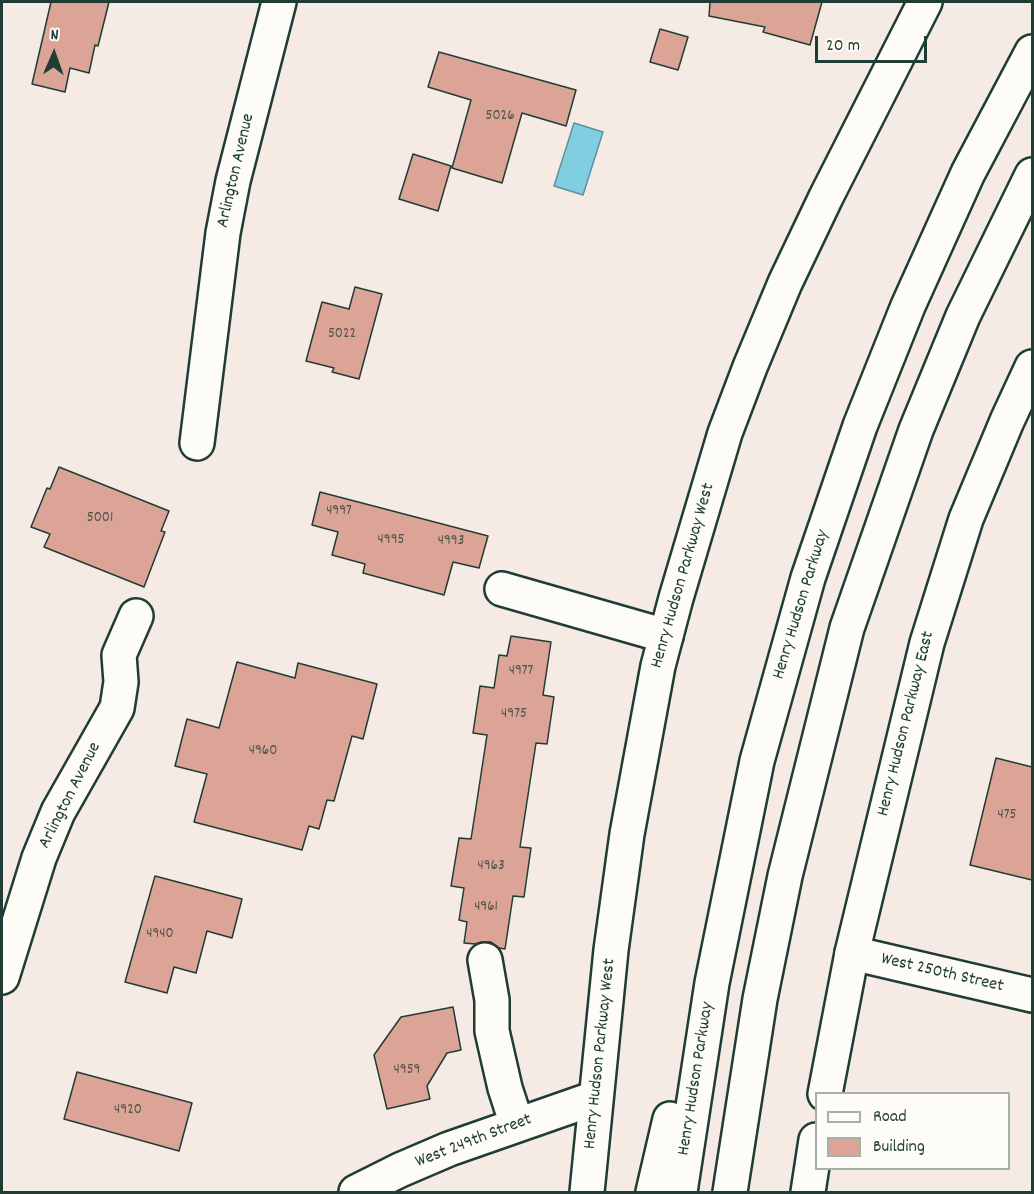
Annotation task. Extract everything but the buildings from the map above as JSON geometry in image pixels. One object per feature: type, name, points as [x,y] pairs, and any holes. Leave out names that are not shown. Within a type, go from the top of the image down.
[{"type":"main road","name":"Arlington Avenue","points":[[197,443],[221,244],[233,181],[279,2]]},
{"type":"main road","name":"Henry Hudson Parkway West","points":[[587,1192],[611,951],[627,834],[666,636],[725,432],[750,367],[785,283],[826,197],[925,2]]},
{"type":"main road","name":"Henry Hudson Parkway","points":[[680,1192],[712,983],[756,761],[808,578],[860,426],[908,306],[968,173],[1032,52]]},
{"type":"main road","points":[[730,1192],[760,999],[785,876],[847,628],[912,441],[963,316],[1032,175]]},
{"type":"main road","name":"Henry Hudson Parkway East","points":[[825,1092],[852,953],[927,643],[966,519],[1032,367]]},
{"type":"main road","points":[[502,589],[666,636]]},
{"type":"main road","name":"Arlington Avenue","points":[[2,977],[39,858],[58,813],[117,708],[121,682],[118,655],[136,616]]},
{"type":"main road","points":[[653,1192],[756,761]]},
{"type":"main road","name":"West 250th Street","points":[[852,953],[1032,995]]},
{"type":"main road","points":[[485,960],[492,1000],[492,1031],[505,1088],[517,1125]]},
{"type":"main road","name":"West 249th Street","points":[[356,1192],[449,1149],[595,1098]]},
{"type":"main road","points":[[808,1192],[815,1146]]},
{"type":"water","points":[[574,123],[603,132],[583,195],[554,186]]}]
